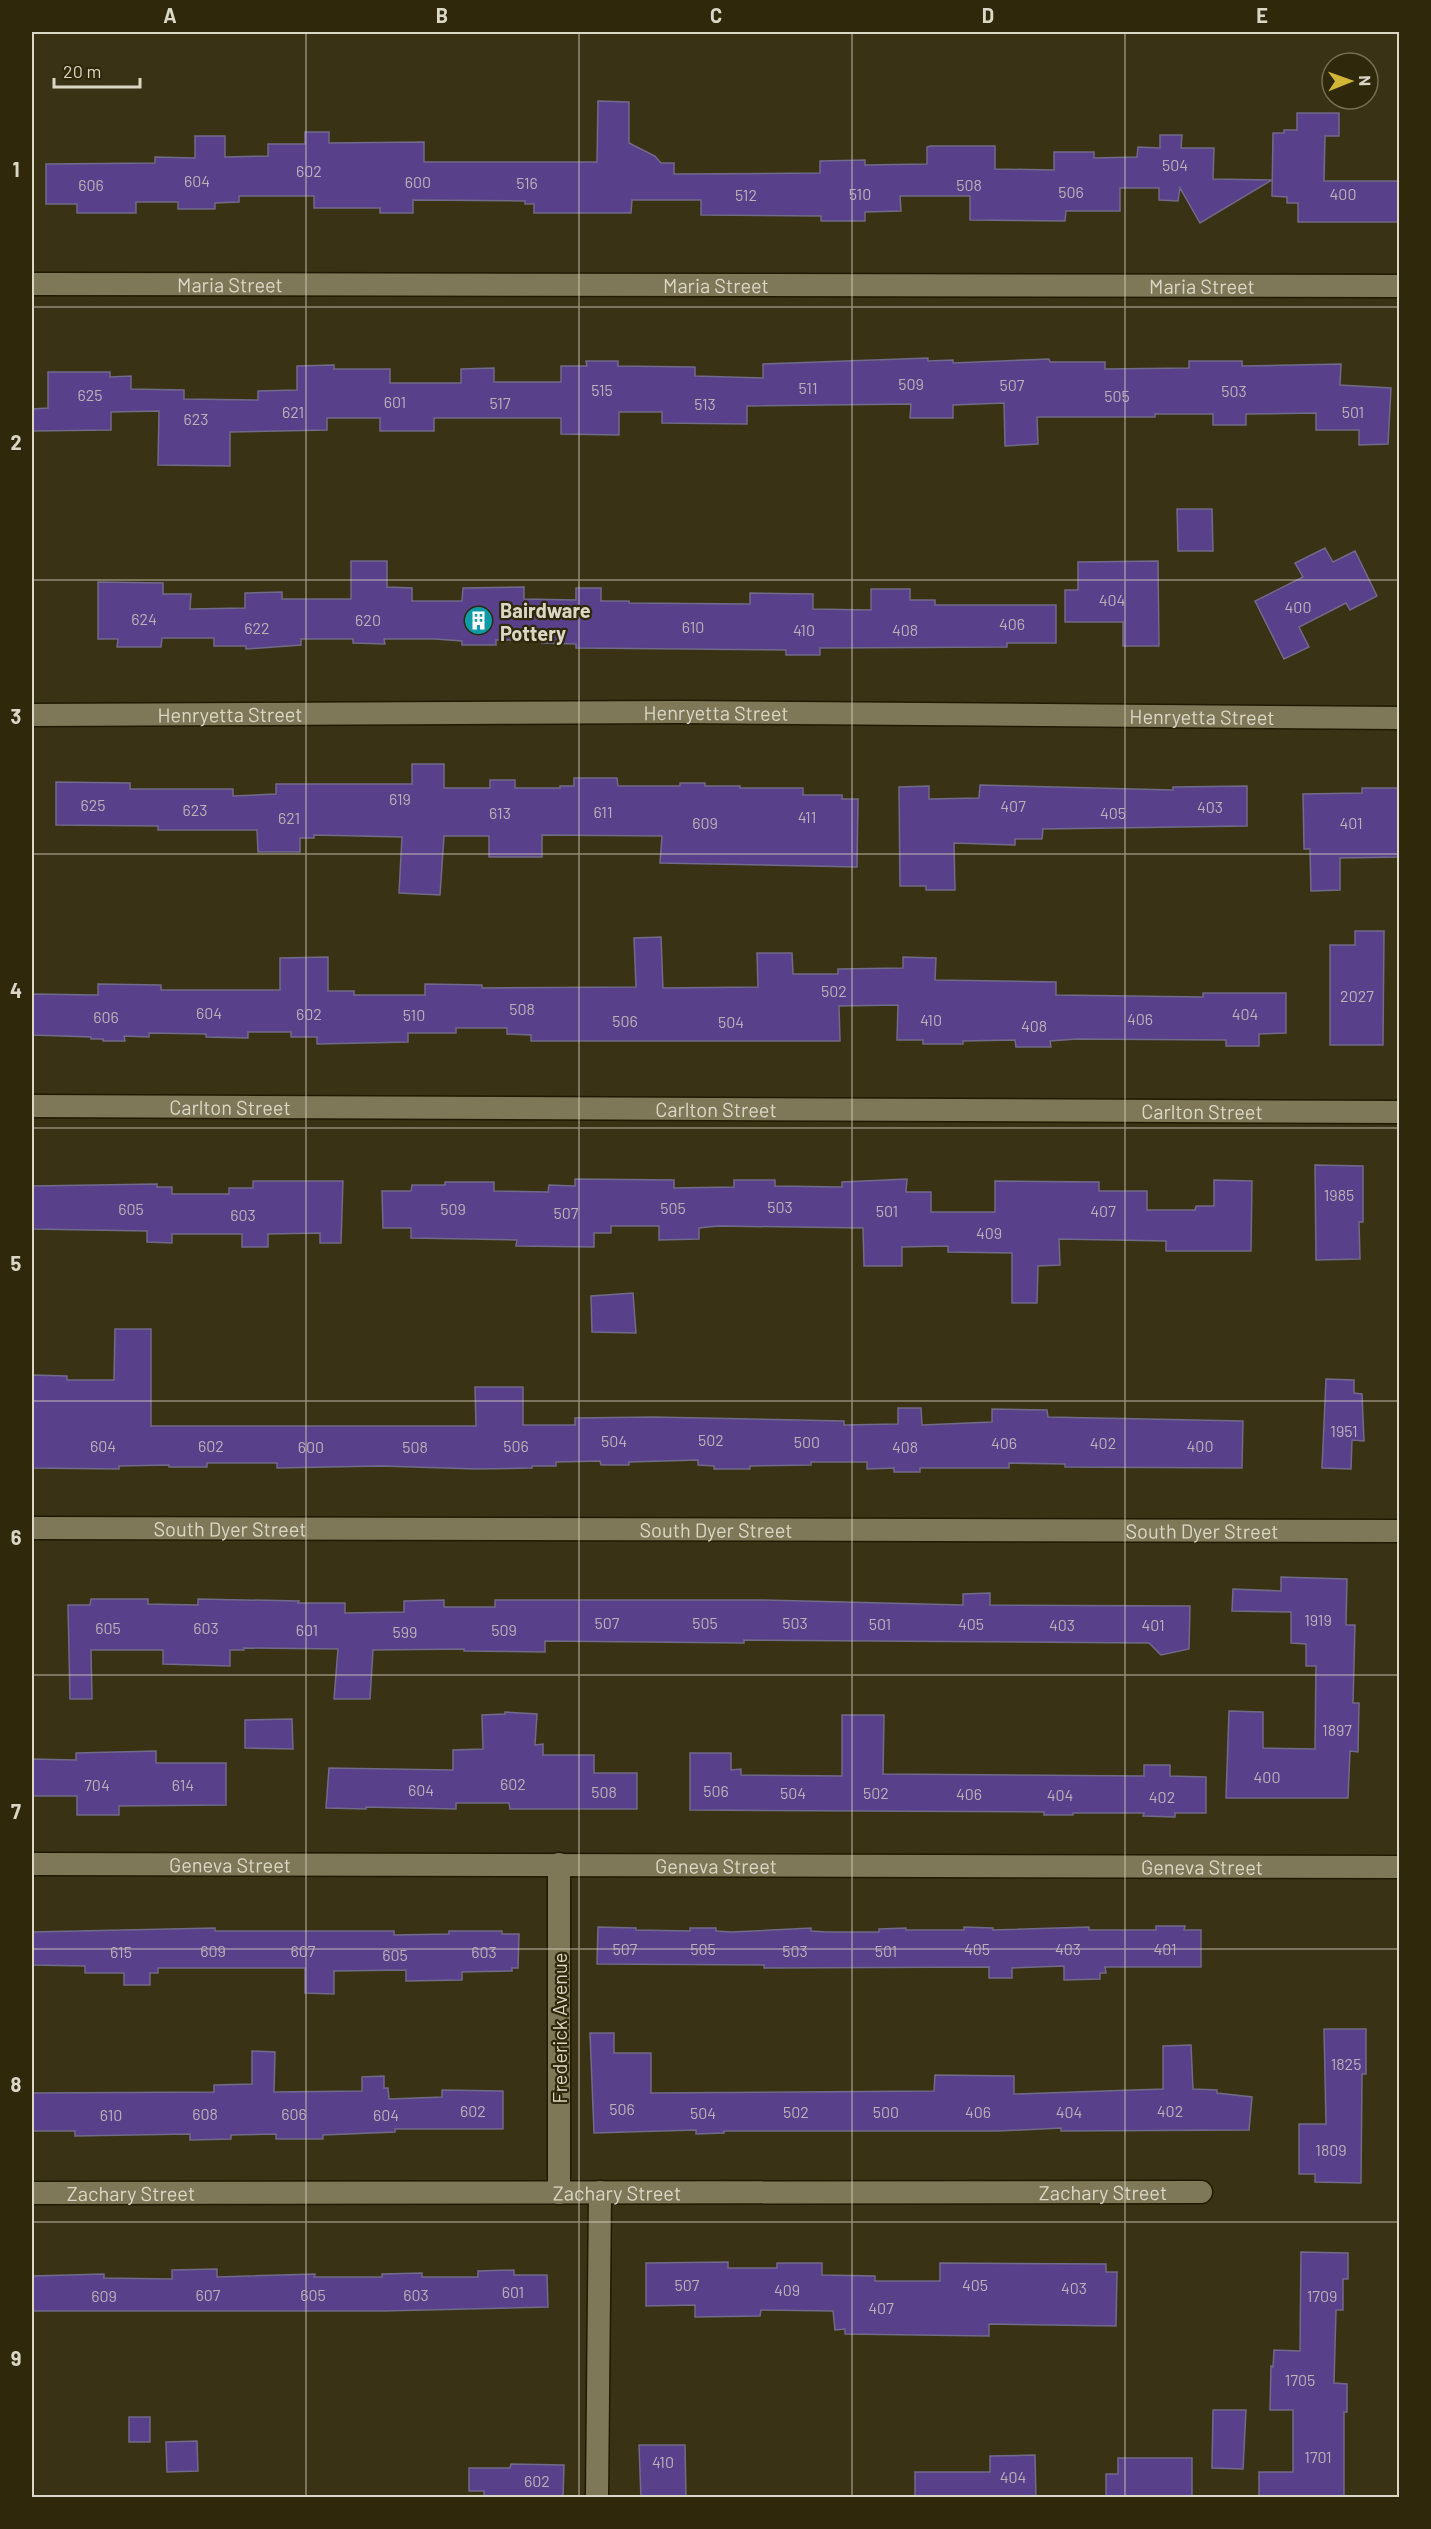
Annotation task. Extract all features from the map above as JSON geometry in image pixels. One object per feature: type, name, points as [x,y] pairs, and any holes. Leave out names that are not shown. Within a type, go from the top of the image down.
[{"type":"street","name":"Maria Street","points":[[32,284],[1400,286]]},
{"type":"street","name":"Henryetta Street","points":[[32,715],[680,712],[1400,718]]},
{"type":"street","name":"Carlton Street","points":[[32,1106],[1400,1112]]},
{"type":"street","name":"South Dyer Street","points":[[32,1528],[1400,1531]]},
{"type":"street","name":"Geneva Street","points":[[32,1864],[1400,1867]]},
{"type":"street","name":"Frederick Avenue","points":[[559,1864],[559,2193]]},
{"type":"street","points":[[597,2498],[600,2192]]},
{"type":"street","name":"Zachary Street","points":[[32,2193],[1201,2192]]},
{"type":"building","points":[[598,101],[629,102],[629,143],[655,156],[661,163],[674,163],[674,174],[820,173],[820,161],[865,160],[865,165],[927,164],[927,147],[930,146],[995,146],[995,169],[1054,170],[1054,152],[1094,152],[1094,158],[1137,157],[1138,147],[1160,148],[1160,135],[1182,135],[1181,148],[1214,148],[1213,179],[1272,180],[1200,223],[1180,188],[1178,201],[1159,200],[1159,188],[1120,188],[1120,211],[1066,211],[1065,221],[970,220],[970,196],[900,196],[901,211],[865,212],[865,221],[821,221],[821,216],[701,215],[701,200],[632,200],[631,213],[534,213],[534,204],[525,204],[525,201],[413,200],[413,213],[380,213],[380,208],[314,208],[314,196],[239,196],[239,202],[215,203],[215,209],[178,209],[178,202],[136,202],[136,213],[77,213],[77,204],[46,204],[46,164],[155,163],[155,157],[195,158],[195,136],[225,136],[225,157],[268,156],[268,144],[305,144],[305,132],[329,132],[329,143],[424,142],[424,162],[597,162]]},
{"type":"building","points":[[1297,113],[1339,113],[1339,136],[1325,136],[1324,181],[1398,181],[1398,222],[1298,222],[1298,203],[1287,203],[1287,197],[1272,196],[1273,133],[1297,130]]},
{"type":"building","points":[[928,358],[928,361],[953,360],[953,363],[1049,359],[1050,362],[1105,362],[1105,369],[1189,368],[1189,361],[1242,361],[1242,366],[1341,364],[1340,385],[1391,388],[1388,444],[1359,445],[1359,430],[1316,430],[1316,413],[1246,414],[1246,425],[1213,425],[1213,414],[1155,414],[1155,417],[1037,417],[1038,444],[1005,446],[1004,403],[953,405],[953,418],[910,418],[911,404],[747,406],[747,424],[662,423],[662,412],[619,412],[619,435],[561,434],[561,418],[434,418],[434,431],[380,431],[380,418],[327,418],[327,430],[230,432],[230,466],[158,465],[159,411],[111,412],[111,430],[32,431],[32,409],[48,408],[48,372],[110,372],[110,377],[131,376],[131,389],[184,390],[184,399],[258,400],[258,391],[297,390],[297,366],[334,365],[334,369],[390,369],[390,383],[461,383],[461,369],[494,368],[494,382],[561,382],[561,366],[587,366],[586,361],[618,361],[618,366],[695,367],[695,376],[763,378],[763,364]]},
{"type":"building","points":[[1177,509],[1212,509],[1213,551],[1178,551]]},
{"type":"building","points":[[1325,548],[1333,562],[1355,551],[1377,596],[1350,610],[1346,603],[1299,627],[1309,647],[1284,659],[1255,601],[1303,577],[1295,563]]},
{"type":"building","points":[[351,561],[387,561],[387,587],[412,588],[412,601],[462,601],[463,588],[524,587],[524,599],[576,600],[576,588],[601,588],[601,601],[750,604],[750,593],[813,594],[813,609],[871,610],[871,589],[910,589],[910,600],[935,600],[935,605],[1056,605],[1056,643],[1007,643],[1007,647],[820,648],[820,655],[786,655],[786,650],[576,648],[576,644],[542,643],[542,640],[496,640],[496,645],[462,645],[462,641],[435,639],[384,639],[385,644],[353,643],[353,639],[301,639],[301,645],[246,649],[246,646],[214,646],[214,638],[162,638],[161,647],[117,647],[118,639],[98,639],[98,582],[163,583],[163,594],[191,594],[190,609],[245,608],[245,593],[282,592],[282,599],[351,599]]},
{"type":"building","points":[[1158,561],[1159,646],[1123,646],[1123,622],[1065,622],[1065,590],[1078,590],[1078,562]]},
{"type":"building","points":[[412,764],[444,764],[444,788],[490,788],[490,780],[515,780],[515,788],[560,788],[560,786],[574,786],[574,778],[617,778],[618,786],[680,786],[680,783],[705,783],[705,786],[740,786],[740,788],[803,788],[803,795],[842,795],[842,799],[858,799],[857,867],[660,863],[662,836],[542,835],[542,857],[489,857],[489,836],[444,836],[440,895],[399,893],[402,837],[314,835],[314,838],[300,838],[300,852],[258,852],[257,830],[158,830],[158,826],[56,825],[56,782],[130,783],[130,789],[233,789],[233,796],[276,794],[276,784],[412,784]]},
{"type":"building","points":[[980,785],[1173,790],[1173,787],[1247,786],[1247,826],[1043,829],[1042,839],[1015,839],[1015,845],[954,843],[955,890],[926,890],[926,886],[900,886],[899,787],[929,786],[929,799],[979,798]]},
{"type":"building","points":[[1362,788],[1400,788],[1400,857],[1340,858],[1340,890],[1311,891],[1310,849],[1304,849],[1303,794],[1362,793]]},
{"type":"building","points":[[1355,931],[1384,931],[1383,1045],[1330,1045],[1330,945],[1355,945]]},
{"type":"building","points":[[661,937],[663,988],[758,987],[757,953],[792,953],[793,974],[838,974],[838,969],[903,968],[903,957],[936,958],[935,980],[1056,982],[1056,995],[1203,997],[1203,993],[1286,993],[1286,1033],[1259,1034],[1259,1046],[1226,1046],[1226,1040],[1077,1039],[1050,1041],[1051,1047],[1016,1047],[1015,1040],[923,1044],[923,1040],[897,1040],[898,1005],[839,1006],[840,1041],[531,1041],[531,1035],[507,1034],[507,1028],[456,1028],[456,1033],[408,1033],[408,1042],[317,1044],[317,1037],[291,1037],[291,1032],[248,1032],[248,1038],[206,1037],[206,1034],[149,1033],[149,1037],[124,1036],[125,1041],[103,1041],[103,1039],[91,1039],[91,1037],[32,1035],[32,994],[98,995],[98,984],[161,985],[161,990],[280,990],[280,958],[328,957],[328,991],[354,991],[354,995],[425,995],[425,984],[482,985],[482,988],[636,987],[634,938]]},
{"type":"building","points":[[1315,1165],[1363,1166],[1363,1222],[1359,1222],[1360,1259],[1316,1260]]},
{"type":"building","points":[[575,1179],[674,1180],[674,1188],[734,1187],[734,1180],[775,1180],[775,1186],[842,1187],[842,1182],[907,1179],[906,1192],[931,1192],[931,1212],[995,1212],[995,1181],[1099,1182],[1099,1191],[1147,1191],[1147,1210],[1195,1210],[1196,1206],[1214,1206],[1214,1180],[1252,1181],[1251,1251],[1166,1251],[1166,1241],[1059,1239],[1060,1265],[1038,1266],[1037,1303],[1012,1303],[1012,1253],[948,1252],[948,1246],[902,1247],[902,1266],[864,1266],[863,1228],[718,1226],[699,1228],[699,1239],[659,1240],[659,1226],[611,1226],[611,1233],[594,1233],[594,1247],[516,1246],[517,1240],[411,1238],[411,1228],[383,1228],[382,1191],[411,1191],[412,1185],[445,1185],[445,1182],[494,1182],[494,1191],[548,1192],[549,1185],[575,1186]]},
{"type":"building","points":[[253,1181],[343,1181],[341,1243],[320,1243],[320,1233],[268,1234],[268,1247],[242,1247],[242,1234],[172,1234],[172,1243],[147,1242],[147,1231],[32,1229],[32,1186],[157,1184],[157,1187],[172,1187],[172,1194],[229,1194],[229,1188],[253,1188]]},
{"type":"building","points":[[633,1293],[636,1333],[592,1332],[591,1296]]},
{"type":"building","points":[[115,1329],[151,1329],[151,1426],[476,1426],[475,1387],[523,1387],[523,1425],[575,1425],[575,1418],[653,1417],[844,1421],[844,1425],[898,1424],[898,1408],[921,1408],[922,1425],[992,1422],[992,1409],[1047,1410],[1048,1417],[1243,1421],[1242,1468],[1065,1467],[1065,1464],[1009,1463],[1009,1468],[920,1468],[920,1472],[894,1472],[894,1468],[867,1469],[867,1462],[811,1462],[811,1465],[714,1469],[714,1466],[698,1465],[698,1460],[629,1462],[629,1465],[601,1465],[600,1461],[556,1462],[556,1466],[476,1469],[381,1466],[277,1468],[277,1463],[207,1463],[207,1467],[119,1466],[119,1469],[32,1468],[33,1375],[67,1376],[67,1380],[114,1380]]},
{"type":"building","points":[[1326,1379],[1354,1380],[1354,1393],[1362,1394],[1364,1441],[1352,1440],[1351,1469],[1322,1468]]},
{"type":"building","points":[[1281,1577],[1347,1579],[1346,1625],[1355,1625],[1353,1703],[1359,1703],[1358,1752],[1350,1751],[1348,1798],[1226,1798],[1229,1711],[1263,1712],[1263,1748],[1315,1749],[1316,1666],[1306,1666],[1306,1644],[1291,1643],[1291,1612],[1232,1611],[1233,1589],[1281,1591]]},
{"type":"building","points":[[990,1593],[990,1605],[1190,1606],[1189,1649],[1161,1655],[1149,1643],[744,1640],[744,1643],[545,1641],[545,1652],[464,1651],[464,1649],[373,1650],[370,1699],[334,1699],[338,1649],[244,1648],[244,1650],[230,1650],[230,1666],[163,1664],[163,1650],[91,1650],[92,1699],[70,1699],[68,1605],[90,1605],[91,1599],[148,1599],[148,1604],[198,1605],[198,1599],[345,1603],[345,1613],[404,1612],[404,1601],[444,1600],[444,1607],[495,1607],[495,1600],[764,1600],[963,1605],[963,1594]]},
{"type":"building","points":[[505,1712],[537,1714],[535,1745],[543,1744],[543,1755],[594,1755],[594,1773],[637,1773],[637,1809],[510,1809],[509,1803],[456,1803],[456,1809],[326,1808],[329,1768],[453,1770],[453,1750],[483,1749],[482,1715],[505,1714]]},
{"type":"building","points":[[842,1715],[884,1715],[883,1774],[1144,1776],[1144,1765],[1170,1765],[1170,1776],[1206,1777],[1206,1813],[1175,1813],[1175,1817],[1143,1816],[1144,1813],[1044,1815],[1044,1812],[690,1810],[690,1753],[731,1753],[731,1770],[741,1769],[741,1775],[842,1776]]},
{"type":"building","points":[[292,1719],[293,1749],[245,1748],[245,1720]]},
{"type":"building","points":[[156,1751],[156,1763],[226,1763],[226,1805],[119,1806],[119,1815],[77,1815],[77,1796],[32,1796],[32,1759],[76,1760],[76,1753]]},
{"type":"building","points":[[1156,1926],[1185,1926],[1184,1930],[1201,1930],[1201,1967],[1105,1967],[1106,1973],[1100,1973],[1100,1979],[1064,1980],[1064,1966],[1012,1968],[1012,1978],[989,1978],[989,1967],[764,1968],[764,1965],[597,1964],[598,1927],[690,1931],[690,1928],[716,1928],[716,1931],[732,1932],[811,1928],[811,1931],[826,1932],[879,1932],[879,1929],[906,1928],[906,1930],[964,1930],[964,1927],[993,1928],[993,1930],[1089,1927],[1089,1930],[1156,1930]]},
{"type":"building","points":[[215,1928],[215,1931],[394,1931],[394,1935],[449,1934],[449,1931],[502,1931],[502,1934],[519,1934],[518,1968],[512,1968],[512,1971],[462,1972],[462,1980],[406,1981],[406,1970],[334,1971],[334,1994],[305,1993],[305,1968],[158,1968],[158,1973],[150,1973],[150,1985],[124,1985],[124,1973],[85,1973],[85,1966],[32,1965],[32,1932]]},
{"type":"building","points":[[1324,2029],[1366,2029],[1366,2074],[1362,2074],[1361,2183],[1315,2182],[1315,2174],[1299,2174],[1299,2124],[1326,2124]]},
{"type":"building","points":[[590,2033],[614,2033],[614,2053],[651,2053],[651,2093],[934,2091],[935,2075],[1014,2076],[1014,2094],[1163,2089],[1163,2046],[1191,2045],[1193,2089],[1217,2090],[1217,2093],[1252,2097],[1249,2130],[1061,2131],[1061,2128],[998,2131],[724,2131],[724,2133],[696,2134],[696,2130],[594,2133]]},
{"type":"building","points":[[252,2051],[275,2052],[274,2092],[362,2091],[362,2077],[384,2076],[384,2088],[388,2088],[389,2099],[442,2097],[442,2090],[503,2091],[503,2129],[395,2129],[395,2132],[323,2135],[323,2139],[276,2139],[276,2134],[231,2135],[231,2139],[190,2140],[190,2134],[75,2136],[75,2131],[32,2131],[32,2093],[214,2092],[214,2085],[252,2084]]},
{"type":"building","points":[[1301,2252],[1348,2253],[1348,2279],[1343,2279],[1343,2310],[1336,2310],[1334,2383],[1347,2384],[1347,2412],[1344,2412],[1344,2498],[1259,2498],[1259,2472],[1293,2472],[1293,2410],[1270,2410],[1271,2366],[1273,2367],[1274,2350],[1300,2351]]},
{"type":"building","points":[[728,2262],[728,2268],[777,2268],[777,2263],[822,2263],[822,2275],[875,2276],[875,2281],[940,2281],[940,2263],[1106,2264],[1106,2272],[1117,2272],[1116,2326],[989,2324],[989,2336],[845,2334],[845,2329],[835,2330],[833,2311],[761,2310],[760,2316],[695,2317],[695,2305],[646,2306],[646,2263]]},
{"type":"building","points":[[217,2269],[217,2277],[315,2274],[314,2277],[382,2277],[382,2274],[422,2273],[422,2277],[478,2277],[478,2271],[514,2270],[514,2275],[547,2275],[548,2307],[383,2311],[32,2311],[32,2276],[104,2274],[104,2278],[172,2279],[172,2270]]},
{"type":"building","points":[[1213,2410],[1246,2410],[1243,2469],[1212,2468]]},
{"type":"building","points":[[129,2417],[150,2417],[150,2442],[129,2442]]},
{"type":"building","points":[[197,2441],[198,2471],[167,2472],[166,2442]]},
{"type":"building","points":[[639,2445],[685,2445],[686,2498],[641,2498]]},
{"type":"building","points":[[1035,2455],[1036,2498],[915,2498],[915,2472],[990,2472],[990,2456]]},
{"type":"building","points":[[1118,2458],[1192,2458],[1192,2498],[1106,2497],[1106,2474],[1118,2474]]},
{"type":"building","points":[[511,2464],[564,2465],[563,2498],[484,2498],[484,2491],[469,2491],[469,2468],[510,2468]]},
{"type":"place","name":"Bairdware Pottery","points":[[479,621]]}]
